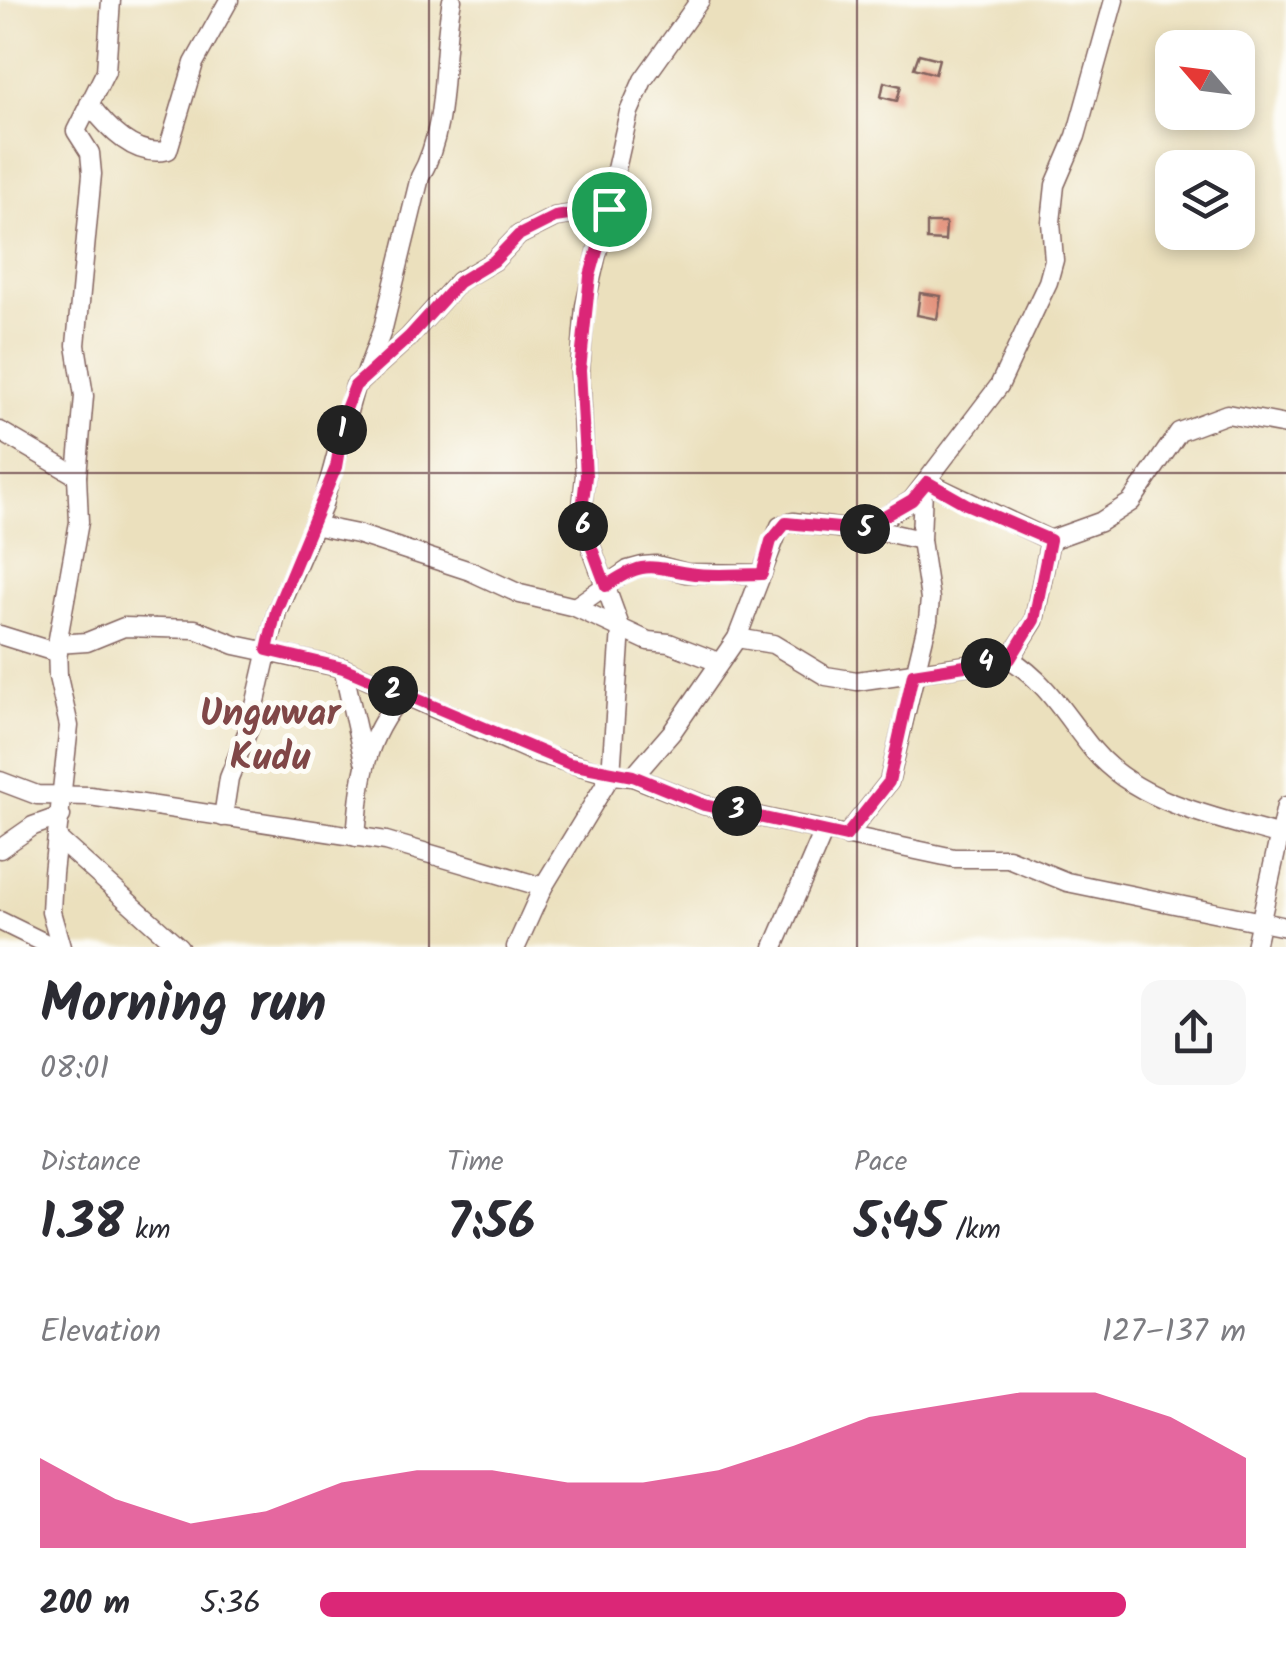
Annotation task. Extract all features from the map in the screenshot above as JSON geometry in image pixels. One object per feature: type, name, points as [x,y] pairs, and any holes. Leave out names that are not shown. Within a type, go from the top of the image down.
[{"type":"street","points":[[61,947],[52,912],[69,726],[58,649],[79,522],[77,476],[84,396],[76,345],[92,174],[90,153],[76,136],[106,70],[111,0]]},
{"type":"street","points":[[89,104],[118,137],[158,152],[168,150],[194,62],[229,0]]},
{"type":"street","points":[[222,817],[229,778],[251,723],[276,611],[336,467],[346,409],[367,371],[383,328],[420,177],[432,158],[441,118],[452,0]]},
{"type":"street","points":[[516,947],[543,887],[611,776],[621,629],[581,519],[586,476],[580,370],[590,276],[609,209],[619,144],[636,96],[700,0]]},
{"type":"street","points":[[867,528],[912,500],[925,485],[1000,386],[1040,303],[1054,260],[1050,222],[1055,185],[1076,136],[1114,0]]},
{"type":"street","points":[[367,371],[409,337],[459,282],[494,261],[519,235],[555,217],[609,209]]},
{"type":"street","points":[[925,485],[1050,540],[1100,522],[1131,502],[1179,432],[1228,414],[1286,426]]},
{"type":"street","points":[[0,431],[77,476]]},
{"type":"street","points":[[846,836],[889,782],[930,599],[921,540],[925,485]]},
{"type":"street","points":[[633,776],[672,732],[737,638],[771,541],[786,523],[836,530],[867,528],[921,540]]},
{"type":"street","points":[[312,525],[357,534],[470,571],[541,601],[575,608],[621,629],[718,662]]},
{"type":"street","points":[[1010,659],[1034,620],[1050,540]]},
{"type":"street","points":[[575,608],[628,570],[656,564],[686,573],[762,574]]},
{"type":"street","points":[[0,636],[58,649],[124,627],[195,629],[235,645],[343,668],[533,752],[611,776],[633,776],[704,805],[780,818],[823,833],[954,858],[1008,858],[1067,882],[1286,927]]},
{"type":"street","points":[[737,638],[787,650],[826,676],[857,681],[1010,659],[1040,680],[1094,750],[1124,778],[1178,806],[1281,836]]},
{"type":"street","points":[[343,668],[364,761]]},
{"type":"street","points":[[356,838],[364,761],[376,729],[402,696]]},
{"type":"street","points":[[0,781],[37,795],[64,794],[425,850],[543,887]]},
{"type":"street","points":[[1254,947],[1286,806]]},
{"type":"street","points":[[0,849],[33,826],[61,816]]},
{"type":"street","points":[[774,947],[823,833]]},
{"type":"street","points":[[57,838],[179,947]]},
{"type":"street","points":[[0,922],[53,947]]},
{"type":"building","points":[[919,54],[939,59],[935,74],[914,68]]},
{"type":"building","points":[[884,82],[901,86],[897,101],[881,97]]},
{"type":"building","points":[[927,223],[946,223],[945,241],[927,240]]},
{"type":"building","points":[[920,293],[941,296],[937,319],[917,315]]},
{"type":"district","name":"Unguwar Kudu","points":[[270,734]]},
{"type":"route","points":[[609,209],[590,276],[580,370],[586,476],[581,519],[606,586],[628,570],[656,564],[686,573],[762,574],[766,554],[780,526],[793,522],[836,530],[867,528],[912,500],[927,482],[966,504],[1050,540],[1043,591],[1034,620],[1010,659],[913,674],[889,782],[846,836],[823,833],[780,818],[704,805],[633,776],[611,776],[570,764],[533,752],[343,668],[267,650],[276,611],[336,467],[346,409],[355,386],[367,371],[409,337],[459,282],[494,261],[519,235],[555,217],[609,209]]}]
